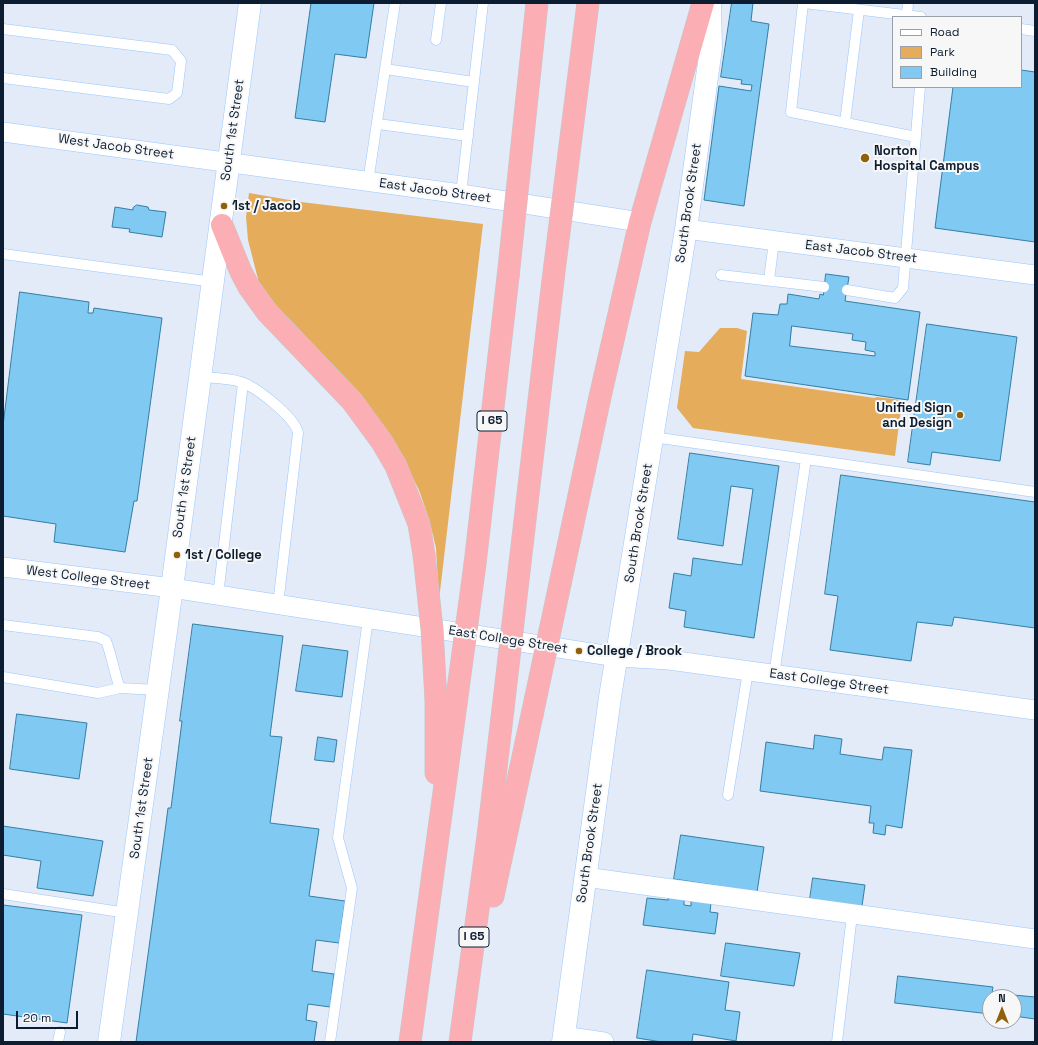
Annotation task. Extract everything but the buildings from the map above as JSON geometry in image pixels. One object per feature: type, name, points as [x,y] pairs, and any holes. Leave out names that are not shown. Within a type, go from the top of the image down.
[{"type":"highway","name":"I 65","points":[[410,1042],[436,860],[446,702],[475,564],[508,277],[537,3]]},
{"type":"highway","name":"I 65","points":[[460,1041],[488,836],[553,280],[588,3]]},
{"type":"highway","points":[[460,1041],[508,832],[600,397],[640,222],[703,3]]},
{"type":"highway","points":[[222,225],[241,272],[249,287],[267,312],[352,401],[382,442],[396,466],[419,524],[432,629],[446,702]]},
{"type":"street","name":"South 1st Street","points":[[108,1042],[222,225],[228,163],[250,3]]},
{"type":"street","name":"South Brook Street","points":[[563,1039],[610,697],[686,229],[711,48],[710,3]]},
{"type":"street","name":"West Jacob Street","points":[[3,132],[228,163]]},
{"type":"street","name":"East Jacob Street","points":[[228,163],[461,194],[640,222]]},
{"type":"street","name":"East Jacob Street","points":[[686,229],[1035,275]]},
{"type":"street","name":"West College Street","points":[[3,567],[172,588]]},
{"type":"street","name":"East College Street","points":[[172,588],[617,657],[669,660],[1035,710]]},
{"type":"street","points":[[585,877],[1035,939]]},
{"type":"street","points":[[563,1039],[604,1042]]},
{"type":"lane","points":[[368,182],[378,124],[395,3]]},
{"type":"lane","points":[[436,40],[441,3]]},
{"type":"lane","points":[[461,194],[484,3]]},
{"type":"lane","points":[[908,3],[906,16],[803,3],[791,112],[916,136]]},
{"type":"lane","points":[[845,122],[859,10]]},
{"type":"lane","points":[[3,29],[172,50],[181,61],[177,93],[170,99],[3,78]]},
{"type":"lane","points":[[1022,29],[1035,31]]},
{"type":"lane","points":[[385,69],[474,82]]},
{"type":"lane","points":[[847,290],[895,298],[903,288],[920,88]]},
{"type":"lane","points":[[378,124],[468,136]]},
{"type":"lane","points":[[769,280],[774,241]]},
{"type":"lane","points":[[3,254],[214,282]]},
{"type":"lane","points":[[721,275],[824,287]]},
{"type":"lane","points":[[200,377],[239,381],[250,385],[278,407],[296,427],[298,433],[278,605]]},
{"type":"lane","points":[[218,596],[243,383]]},
{"type":"lane","points":[[653,437],[1035,492]]},
{"type":"lane","points":[[774,675],[806,459]]},
{"type":"lane","points":[[330,1042],[352,888],[338,838],[368,619]]},
{"type":"lane","points":[[3,625],[98,637],[106,641],[120,688]]},
{"type":"lane","points":[[728,795],[748,671]]},
{"type":"lane","points":[[3,678],[98,692],[120,688],[158,690]]},
{"type":"lane","points":[[3,894],[127,913]]},
{"type":"lane","points":[[837,1042],[852,914]]},
{"type":"green space","points":[[249,193],[301,202],[483,224],[439,600],[436,548],[429,519],[419,490],[405,463],[288,325],[259,283],[248,240],[246,217]]},
{"type":"green space","points":[[720,328],[737,328],[747,331],[741,379],[875,398],[902,400],[895,456],[693,428],[677,408],[685,351],[699,352]]},
{"type":"place","name":"Norton Hospital Campus","points":[[865,158]]},
{"type":"place","name":"1st / Jacob","points":[[224,206]]},
{"type":"place","name":"Unified Sign and Design","points":[[960,415]]},
{"type":"place","name":"1st / College","points":[[177,555]]},
{"type":"place","name":"College / Brook","points":[[579,651]]}]
